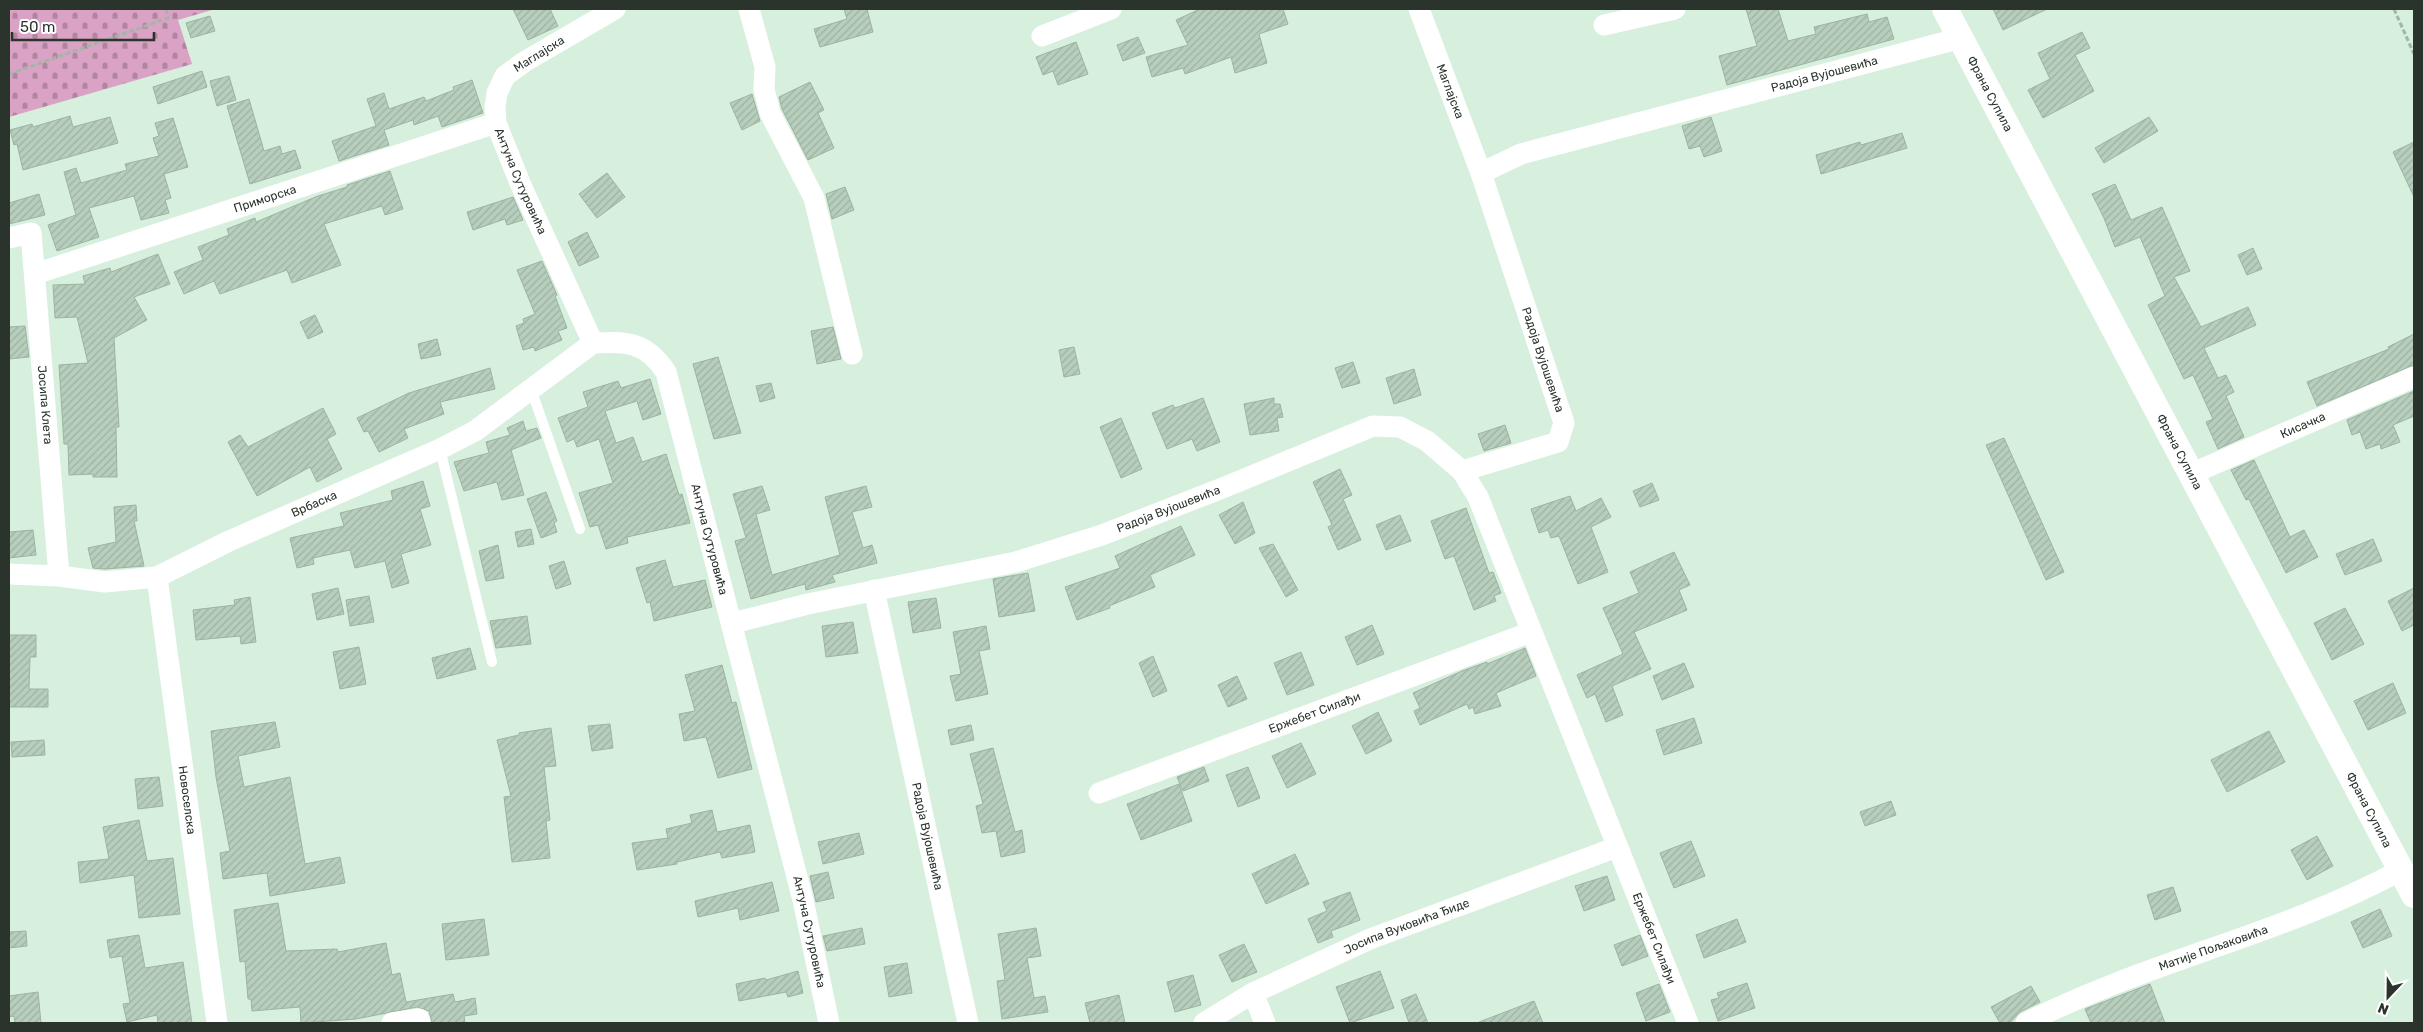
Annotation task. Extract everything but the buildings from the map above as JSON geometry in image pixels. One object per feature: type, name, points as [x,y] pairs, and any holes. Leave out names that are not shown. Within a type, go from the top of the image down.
[{"type":"street","name":"Маглајска","points":[[496,123],[497,93],[505,76],[524,62],[616,9]]},
{"type":"street","points":[[749,9],[765,67],[764,89],[770,113],[814,198],[852,354]]},
{"type":"street","points":[[1042,36],[1111,9]]},
{"type":"street","name":"Маглајска","points":[[1419,9],[1481,173]]},
{"type":"street","points":[[1604,25],[1675,9]]},
{"type":"street","name":"Франа Супила","points":[[1945,9],[2414,895]]},
{"type":"street","name":"Радоја Вујошевића","points":[[733,623],[874,590],[1016,562],[1102,535],[1374,426],[1400,428],[1427,441],[1462,471],[1558,442],[1564,423],[1481,173],[1521,154],[1961,38]]},
{"type":"street","name":"Приморска","points":[[35,274],[496,123]]},
{"type":"street","name":"Антуна Сутуровића","points":[[496,123],[520,183],[593,344],[629,342],[656,357],[666,372],[733,623],[803,900],[829,1023]]},
{"type":"street","name":"Јосипа Клета","points":[[9,238],[31,233],[59,576]]},
{"type":"street","name":"Врбаска","points":[[9,574],[59,576],[105,582],[157,577],[229,541],[440,449],[489,422],[593,344]]},
{"type":"street","name":"Кисачка","points":[[2192,474],[2414,377]]},
{"type":"street","name":"Ержебет Силађи","points":[[1462,471],[1478,497],[1507,566],[1531,632],[1688,1023]]},
{"type":"street","name":"Новоселска","points":[[157,577],[217,1023]]},
{"type":"street","name":"Радоја Вујошевића","points":[[874,590],[968,1023]]},
{"type":"street","name":"Ержебет Силађи","points":[[1099,793],[1531,632]]},
{"type":"street","name":"Јосипа Вуковића Ђиде","points":[[1204,1023],[1253,993],[1370,939],[1617,847]]},
{"type":"street","name":"Матије Пољаковића","points":[[2026,1023],[2058,1007],[2160,966],[2327,907],[2401,870]]},
{"type":"street","points":[[1253,993],[1265,1023]]},
{"type":"street","points":[[392,1023],[420,1021]]},
{"type":"lane","points":[[531,389],[580,529]]},
{"type":"lane","points":[[440,449],[492,662]]},
{"type":"path","points":[[9,74],[168,18],[166,9]]},
{"type":"path","points":[[2394,9],[2414,54]]},
{"type":"green space","points":[[9,9],[215,9],[178,20],[192,64],[9,117]]}]
